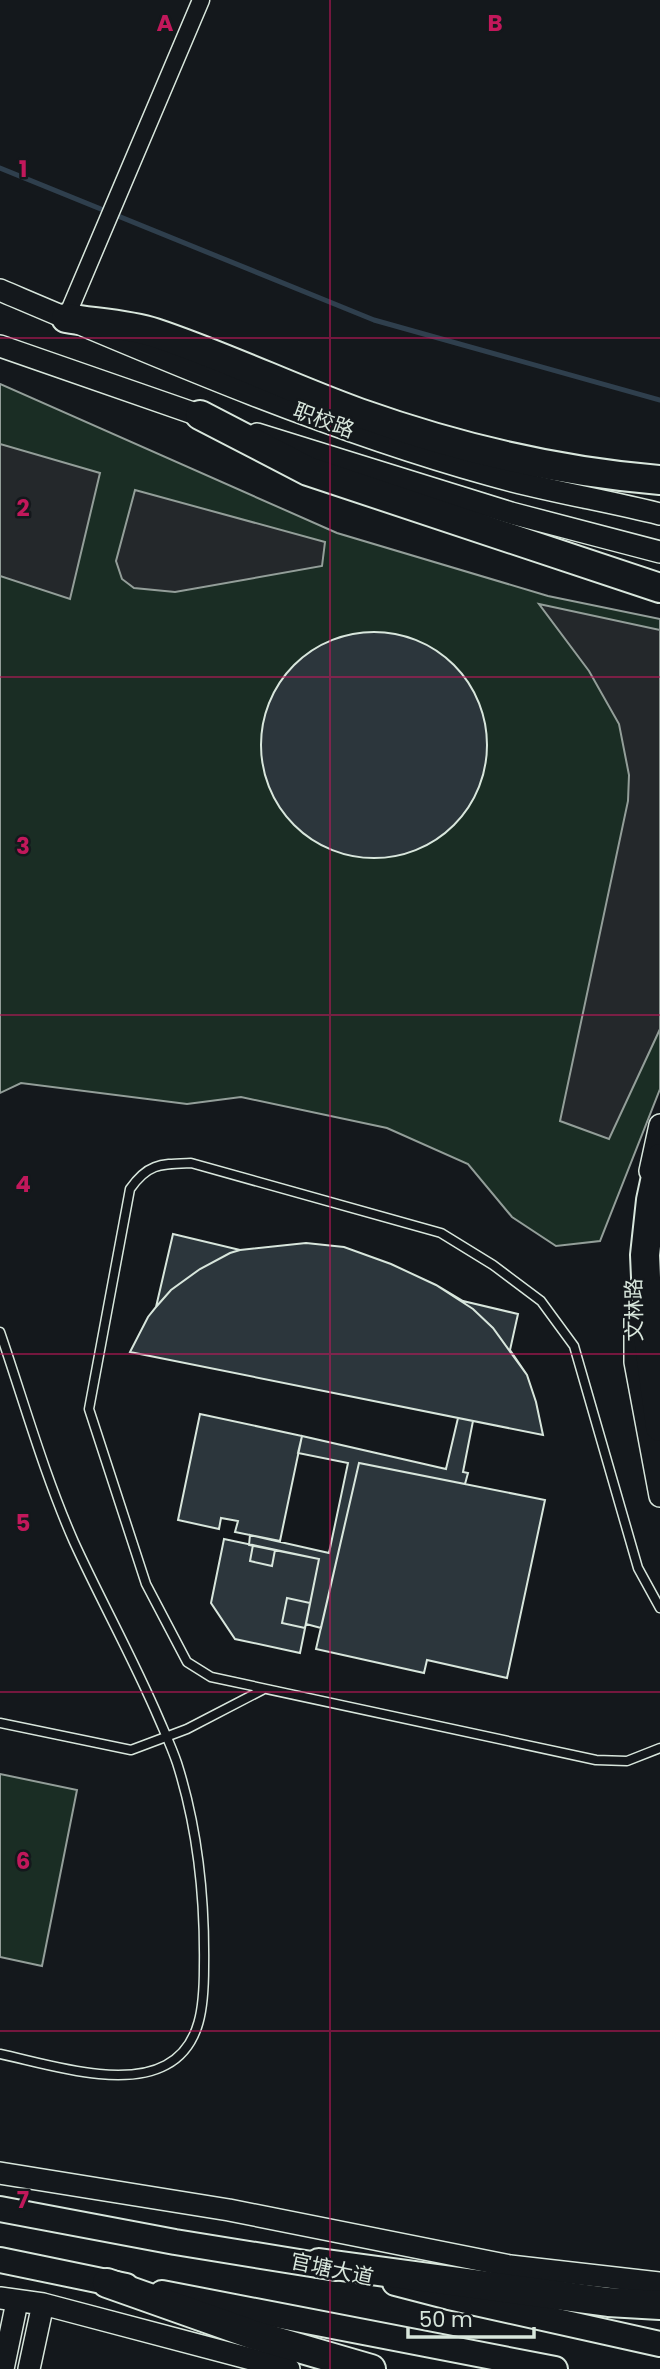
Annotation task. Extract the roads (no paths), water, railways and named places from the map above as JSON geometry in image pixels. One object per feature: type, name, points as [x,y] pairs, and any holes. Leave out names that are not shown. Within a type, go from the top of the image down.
[{"type":"highway","points":[[66,318],[153,332],[360,413],[432,436],[533,462],[624,478],[660,481]]},
{"type":"highway","points":[[200,415],[308,471],[660,588]]},
{"type":"highway","points":[[660,1158],[651,1199],[645,1255],[649,1345],[660,1427]]},
{"type":"highway","points":[[319,2263],[608,2302],[660,2305]]},
{"type":"highway","points":[[107,2283],[254,2335],[371,2369]]},
{"type":"main road","name":"职校路","points":[[0,290],[242,390],[365,435],[491,476],[660,514]]},
{"type":"main road","name":"职校路","points":[[0,345],[358,467],[498,509],[660,552]]},
{"type":"main road","name":"文林路","points":[[660,1125],[633,1248],[635,1362],[660,1496]]},
{"type":"main road","points":[[0,2173],[229,2210],[510,2266],[660,2283]]},
{"type":"main road","name":"官塘大道","points":[[0,2209],[175,2242],[319,2263],[449,2298],[660,2344]]},
{"type":"main road","points":[[0,2260],[555,2369]]},
{"type":"main road","points":[[3,2369],[8,2300],[43,2304],[289,2369]]},
{"type":"main road","points":[[29,2369],[43,2304]]},
{"type":"street","points":[[66,318],[201,0]]},
{"type":"lane","points":[[660,1608],[638,1568],[575,1346],[541,1301],[493,1265],[441,1233],[191,1163],[164,1164],[141,1173],[130,1189],[89,1409],[146,1584],[187,1662],[211,1677],[596,1759],[627,1760],[660,1748]]},
{"type":"lane","points":[[0,1332],[43,1463],[74,1542],[141,1677],[177,1761],[197,1839],[205,1924],[201,2019],[187,2047],[167,2065],[141,2073],[118,2076],[0,2054]]},
{"type":"lane","points":[[0,1723],[131,1750],[167,1737],[265,1689]]},
{"type":"waterway","points":[[0,168],[374,320],[660,400]]}]
